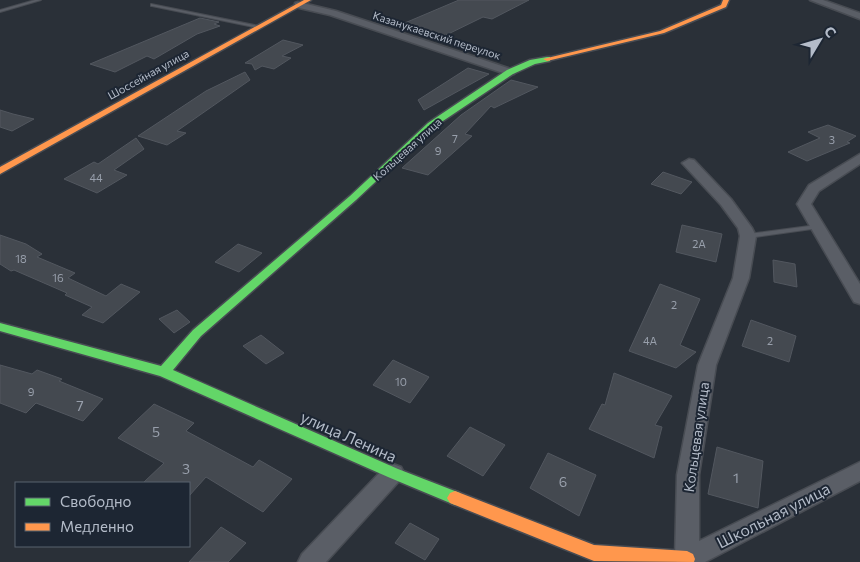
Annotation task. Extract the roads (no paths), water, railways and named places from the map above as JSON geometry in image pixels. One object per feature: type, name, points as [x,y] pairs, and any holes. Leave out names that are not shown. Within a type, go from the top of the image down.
[{"type":"street","name":"Кольцевая улица","points":[[164,372],[197,333],[353,198],[431,125],[510,72],[533,62],[662,32],[724,6],[726,0]]},
{"type":"street","points":[[814,0],[860,16]]},
{"type":"street","name":"Казанукаевский переулок","points":[[303,3],[510,72]]},
{"type":"street","name":"Шоссейная улица","points":[[0,171],[303,3]]},
{"type":"street","points":[[860,158],[814,188],[804,204],[860,298]]},
{"type":"street","points":[[689,163],[726,202],[745,228],[748,236]]},
{"type":"street","name":"Кольцевая улица","points":[[687,559],[688,475],[707,365],[741,278],[748,236]]},
{"type":"street","name":"улица Ленина","points":[[0,326],[164,372],[393,473],[594,553],[687,559]]},
{"type":"street","name":"Школьная улица","points":[[687,559],[860,472]]},
{"type":"street","points":[[310,562],[393,473]]},
{"type":"lane","points":[[0,11],[39,0]]},
{"type":"lane","points":[[152,6],[259,27]]},
{"type":"lane","points":[[748,236],[817,227]]}]
